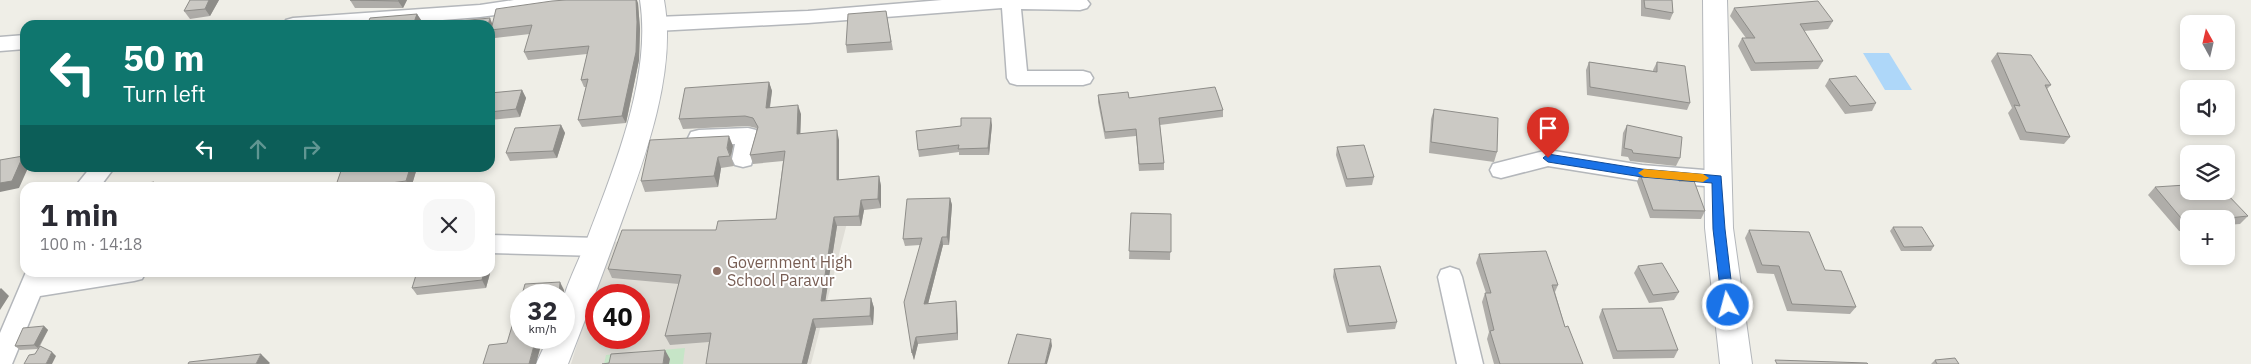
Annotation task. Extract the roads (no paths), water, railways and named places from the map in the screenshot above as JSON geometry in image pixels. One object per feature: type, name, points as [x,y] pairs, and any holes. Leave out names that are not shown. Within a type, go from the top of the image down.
[{"type":"street","points":[[360,20],[480,11],[560,0]]},
{"type":"street","points":[[1715,0],[1718,55],[1716,124],[1719,229],[1736,364]]},
{"type":"street","points":[[1011,2],[1017,78],[1083,78]]},
{"type":"street","points":[[575,305],[598,247],[645,141],[654,62],[654,12],[808,17],[1011,2],[1080,4]]},
{"type":"street","points":[[0,44],[20,42]]},
{"type":"street","points":[[682,139],[748,136],[743,159]]},
{"type":"street","points":[[1502,170],[1548,158],[1642,173],[1717,179]]},
{"type":"street","points":[[90,182],[99,172]]},
{"type":"street","points":[[495,244],[598,247]]},
{"type":"street","points":[[0,363],[34,280],[72,277]]},
{"type":"street","points":[[1450,277],[1470,364]]},
{"type":"street","points":[[552,364],[558,349]]},
{"type":"water","points":[[1863,53],[1889,53],[1912,90],[1885,90]]},
{"type":"place","name":"Government High School Paravur","points":[[717,271]]}]
